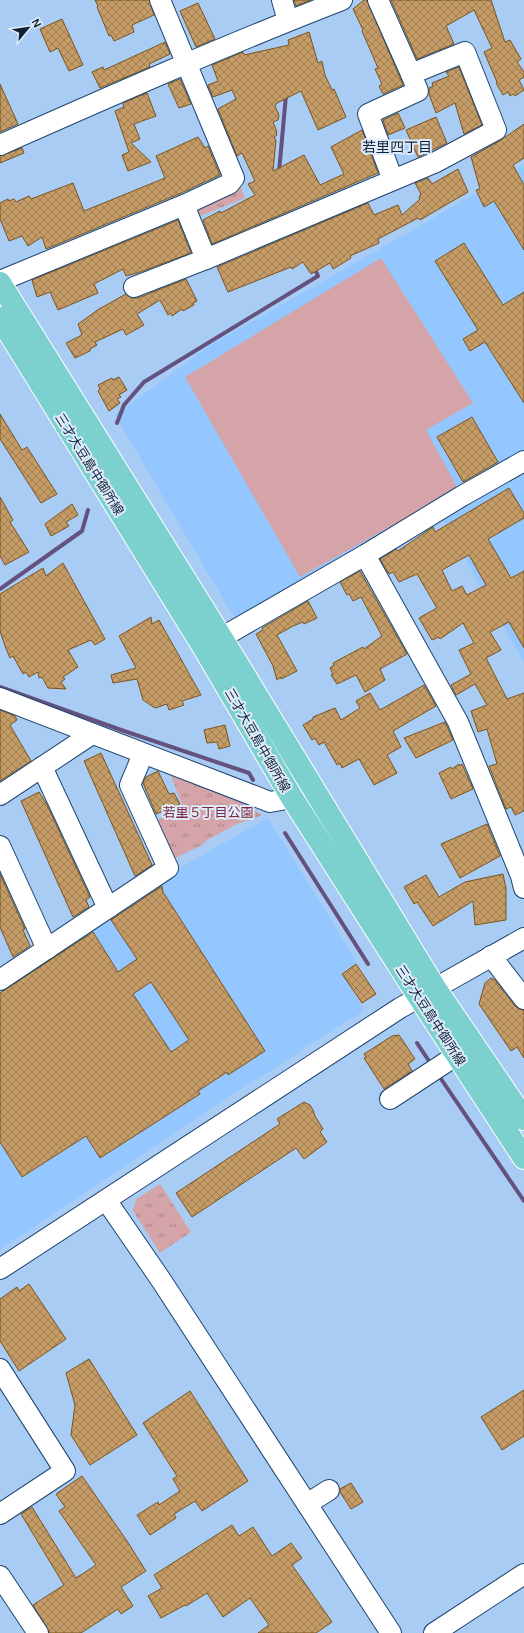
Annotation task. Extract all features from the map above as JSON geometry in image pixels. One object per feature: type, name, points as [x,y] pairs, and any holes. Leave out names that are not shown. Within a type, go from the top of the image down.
[{"type":"main road","name":"三才大豆島中御所線","points":[[2,290],[213,643],[427,993],[457,1055],[524,1158]]},
{"type":"main road","name":"三才大豆島中御所線","points":[[0,318],[213,643],[292,798],[427,993],[524,1119]]},
{"type":"street","points":[[2,290],[229,184],[234,178],[160,0]]},
{"type":"street","points":[[282,0],[288,21]]},
{"type":"street","points":[[0,145],[109,96],[342,0]]},
{"type":"street","points":[[378,0],[418,91],[368,114],[393,180]]},
{"type":"street","points":[[134,287],[436,162],[496,130],[465,52],[411,74]]},
{"type":"street","points":[[184,205],[206,258]]},
{"type":"street","points":[[213,643],[366,555],[462,496],[524,461]]},
{"type":"street","points":[[366,555],[458,722],[521,876],[524,888]]},
{"type":"street","points":[[0,698],[270,802],[292,798]]},
{"type":"street","points":[[0,795],[92,734]]},
{"type":"street","points":[[0,980],[168,868],[130,785],[143,754]]},
{"type":"street","points":[[42,767],[108,908]]},
{"type":"street","points":[[0,846],[47,948]]},
{"type":"street","points":[[0,1270],[106,1200],[347,1053],[427,993],[524,938]]},
{"type":"street","points":[[491,956],[524,1000]]},
{"type":"street","points":[[390,1099],[457,1055]]},
{"type":"street","points":[[106,1200],[165,1287],[391,1633]]},
{"type":"street","points":[[0,1369],[65,1471],[0,1514]]},
{"type":"street","points":[[307,1504],[329,1490]]},
{"type":"street","points":[[434,1633],[524,1574]]},
{"type":"street","points":[[0,1576],[38,1633]]},
{"type":"shaded area","points":[[524,165],[524,662],[434,505],[235,619],[115,415],[209,346]]},
{"type":"shaded area","points":[[268,818],[357,962],[341,972],[364,1011],[305,1047],[295,1055],[210,1109],[0,1250],[0,986],[174,871]]},
{"type":"green space","points":[[239,183],[245,198],[195,218],[194,204]]},
{"type":"green space","points":[[381,258],[473,403],[426,430],[458,489],[300,577],[185,377]]},
{"type":"green space","name":"若里５丁目公園","points":[[170,773],[222,791],[262,815],[237,824],[207,840],[202,845],[171,860],[151,822],[184,809]]},
{"type":"green space","points":[[160,1184],[191,1232],[160,1253],[133,1211],[136,1199]]},
{"type":"building","points":[[95,0],[149,0],[154,15],[132,25],[134,32],[114,41],[111,35],[109,36]]},
{"type":"building","points":[[294,0],[311,0],[296,6]]},
{"type":"building","points":[[364,0],[367,0],[403,85],[383,94],[379,86],[382,84],[375,69],[378,68],[353,9]]},
{"type":"building","points":[[391,0],[491,0],[505,42],[510,40],[521,59],[517,62],[524,72],[524,77],[519,80],[524,90],[515,96],[513,94],[510,96],[508,92],[503,95],[496,83],[497,82],[484,52],[492,48],[474,10],[446,26],[454,44],[417,59]]},
{"type":"building","points":[[198,3],[215,39],[196,47],[180,11]]},
{"type":"building","points":[[62,19],[83,65],[69,71],[58,48],[50,52],[40,29]]},
{"type":"building","points":[[309,32],[318,63],[322,61],[325,75],[332,90],[334,89],[346,117],[318,130],[301,91],[277,103],[275,106],[279,115],[278,120],[273,122],[277,135],[274,137],[276,140],[273,171],[304,155],[320,185],[344,174],[331,147],[362,130],[378,173],[212,244],[203,220],[220,211],[221,213],[255,195],[248,184],[255,181],[242,153],[237,156],[218,109],[236,99],[232,90],[213,97],[208,85],[218,81],[212,65],[243,52],[244,55],[289,45],[288,40]]},
{"type":"building","points":[[165,42],[170,54],[149,64],[150,67],[100,88],[92,72],[103,67],[104,70]]},
{"type":"building","points":[[459,67],[482,125],[464,134],[455,103],[436,113],[429,94],[429,88],[433,86],[432,83],[449,76],[446,72]]},
{"type":"building","points":[[180,79],[191,104],[179,108],[168,84]]},
{"type":"building","points":[[0,84],[18,124],[0,132]]},
{"type":"building","points":[[147,93],[156,116],[134,124],[140,139],[131,143],[151,162],[128,171],[122,155],[129,152],[115,111],[124,107],[123,103]]},
{"type":"building","points":[[398,113],[405,128],[388,135],[383,120]]},
{"type":"building","points":[[436,117],[447,143],[418,157],[406,130]]},
{"type":"building","points":[[524,124],[524,158],[513,165],[524,185],[524,250],[494,201],[484,207],[476,190],[480,189],[471,157],[501,140]]},
{"type":"building","points":[[198,137],[205,148],[208,146],[220,175],[179,194],[46,249],[42,237],[28,246],[22,236],[9,241],[0,219],[0,203],[8,199],[9,201],[14,199],[16,202],[29,196],[31,199],[73,183],[84,211],[165,178],[156,156]]},
{"type":"building","points":[[22,148],[24,153],[0,163],[0,156]]},
{"type":"building","points":[[458,169],[468,192],[420,220],[418,218],[378,239],[379,243],[350,256],[351,258],[333,269],[330,263],[311,274],[303,262],[292,269],[291,267],[228,292],[217,267],[368,203],[374,215],[398,205],[402,215],[420,199],[419,197],[421,194],[415,183],[428,178],[432,184]]},
{"type":"building","points":[[178,220],[191,253],[126,276],[123,269],[94,284],[98,293],[58,310],[50,292],[37,297],[32,280]]},
{"type":"building","points":[[464,243],[503,305],[524,292],[524,403],[485,342],[470,351],[463,339],[478,330],[435,261]]},
{"type":"building","points":[[186,279],[197,301],[193,303],[194,305],[183,311],[182,309],[172,316],[171,313],[168,315],[160,300],[137,314],[144,325],[126,335],[123,329],[95,342],[97,345],[90,349],[90,351],[75,358],[66,343],[82,335],[78,324],[99,309],[126,294],[132,298],[138,298]]},
{"type":"building","points":[[119,377],[127,390],[119,395],[121,397],[117,399],[120,403],[109,411],[98,391],[100,389],[98,385],[112,378],[113,380]]},
{"type":"building","points":[[0,414],[22,450],[27,447],[57,494],[41,503],[0,439]]},
{"type":"building","points":[[472,417],[498,462],[463,482],[437,437]]},
{"type":"building","points":[[509,488],[524,513],[524,518],[488,539],[511,578],[524,571],[524,648],[509,622],[490,632],[501,650],[486,658],[507,699],[524,693],[524,811],[515,815],[511,807],[506,809],[489,766],[497,764],[487,729],[478,732],[471,711],[487,705],[475,684],[456,695],[451,685],[471,674],[459,650],[474,643],[463,623],[440,639],[439,637],[432,640],[419,618],[437,608],[417,574],[399,582],[393,572],[389,574],[380,559],[396,549],[398,551],[433,527],[435,532]],"holes":[[[469,555],[486,585],[467,595],[462,586],[452,591],[442,570]]]},
{"type":"building","points":[[0,497],[13,520],[10,522],[29,552],[5,565],[0,556]]},
{"type":"building","points":[[72,504],[78,515],[66,522],[69,526],[51,536],[45,524]]},
{"type":"building","points":[[63,563],[105,639],[95,645],[91,640],[68,650],[78,667],[63,677],[65,679],[61,682],[66,689],[48,688],[42,677],[39,678],[38,672],[29,677],[26,672],[23,674],[13,656],[10,658],[0,631],[0,594],[43,568],[46,576]]},
{"type":"building","points":[[360,571],[407,654],[380,669],[385,680],[365,692],[356,675],[337,684],[331,675],[333,674],[330,668],[334,665],[333,663],[363,647],[364,649],[382,636],[361,597],[353,601],[349,594],[347,595],[340,582]]},
{"type":"building","points":[[308,601],[317,618],[304,624],[303,622],[293,626],[277,635],[297,671],[277,680],[273,666],[256,634],[263,630],[262,628]]},
{"type":"building","points":[[151,617],[152,624],[159,620],[201,695],[182,701],[184,705],[169,710],[167,704],[155,708],[143,700],[137,679],[113,683],[111,675],[136,668],[119,636]]},
{"type":"building","points":[[424,685],[436,706],[393,731],[401,747],[387,755],[397,773],[374,785],[359,759],[342,768],[340,763],[337,765],[324,742],[319,745],[315,738],[312,740],[303,725],[313,719],[313,717],[335,708],[341,720],[360,708],[356,701],[370,693],[380,710]]},
{"type":"building","points":[[0,710],[15,716],[17,720],[10,725],[31,761],[0,781]]},
{"type":"building","points":[[445,722],[453,740],[416,758],[404,738]]},
{"type":"building","points":[[225,725],[230,746],[219,749],[217,742],[207,743],[204,730]]},
{"type":"building","points":[[101,753],[152,865],[135,876],[84,761]]},
{"type":"building","points":[[459,764],[460,766],[462,764],[473,789],[451,799],[439,773],[451,767],[452,769]]},
{"type":"building","points":[[158,771],[169,794],[174,793],[180,804],[156,814],[143,783],[146,777]]},
{"type":"building","points":[[39,792],[47,805],[90,897],[86,900],[89,907],[73,917],[21,801]]},
{"type":"building","points":[[487,824],[500,856],[460,878],[441,844]]},
{"type":"building","points":[[0,874],[25,929],[23,930],[30,946],[13,957],[0,927]]},
{"type":"building","points":[[503,874],[506,888],[506,920],[475,925],[473,901],[433,926],[417,902],[414,904],[404,887],[426,875],[439,897],[465,882]]},
{"type":"building","points":[[162,886],[163,892],[265,1051],[228,1075],[227,1072],[198,1091],[200,1094],[100,1158],[86,1136],[22,1177],[0,1142],[0,993],[93,932],[118,972],[137,959],[111,920]],"holes":[[[151,982],[189,1040],[171,1052],[133,994]]]},
{"type":"building","points":[[356,964],[376,994],[362,1003],[342,974]]},
{"type":"building","points":[[491,978],[495,980],[515,1006],[524,1010],[524,1058],[517,1047],[511,1051],[479,1004],[485,983]]},
{"type":"building","points":[[399,1035],[415,1059],[408,1064],[412,1071],[384,1089],[364,1058],[366,1057],[364,1054],[392,1036]]},
{"type":"building","points":[[304,1102],[310,1105],[313,1110],[323,1129],[320,1132],[327,1142],[304,1159],[296,1148],[192,1217],[176,1193],[280,1124],[277,1119]]},
{"type":"building","points":[[29,1284],[66,1339],[19,1371],[0,1341],[0,1299],[17,1287],[19,1291]]},
{"type":"building","points":[[89,1359],[137,1435],[90,1465],[71,1435],[75,1405],[66,1373]]},
{"type":"building","points":[[524,1390],[524,1436],[502,1450],[481,1417]]},
{"type":"building","points":[[190,1391],[248,1481],[202,1511],[195,1501],[174,1514],[176,1518],[150,1535],[137,1515],[158,1502],[159,1505],[180,1491],[173,1479],[177,1476],[143,1423]]},
{"type":"building","points":[[82,1476],[146,1571],[121,1587],[133,1606],[121,1614],[118,1609],[81,1633],[50,1633],[33,1605],[64,1585],[21,1514],[32,1507],[76,1578],[96,1565],[59,1511],[65,1507],[56,1494]]},
{"type":"building","points":[[351,1483],[363,1502],[351,1509],[340,1492],[340,1489]]},
{"type":"building","points":[[232,1525],[239,1536],[253,1527],[272,1556],[291,1543],[302,1558],[292,1565],[332,1622],[316,1633],[258,1633],[269,1625],[250,1598],[223,1617],[207,1593],[186,1606],[185,1605],[161,1618],[148,1596],[162,1588],[154,1575]]},
{"type":"waterway","points":[[279,172],[286,95]]},
{"type":"waterway","points":[[117,423],[124,405],[144,382],[318,276],[314,267]]},
{"type":"waterway","points":[[0,589],[82,531],[88,510]]},
{"type":"waterway","points":[[0,687],[249,773],[253,780]]},
{"type":"waterway","points":[[285,833],[368,964]]},
{"type":"waterway","points":[[417,1043],[431,1064]]},
{"type":"waterway","points":[[437,1073],[524,1201]]},
{"type":"district","name":"若里四丁目","points":[[397,147]]}]
